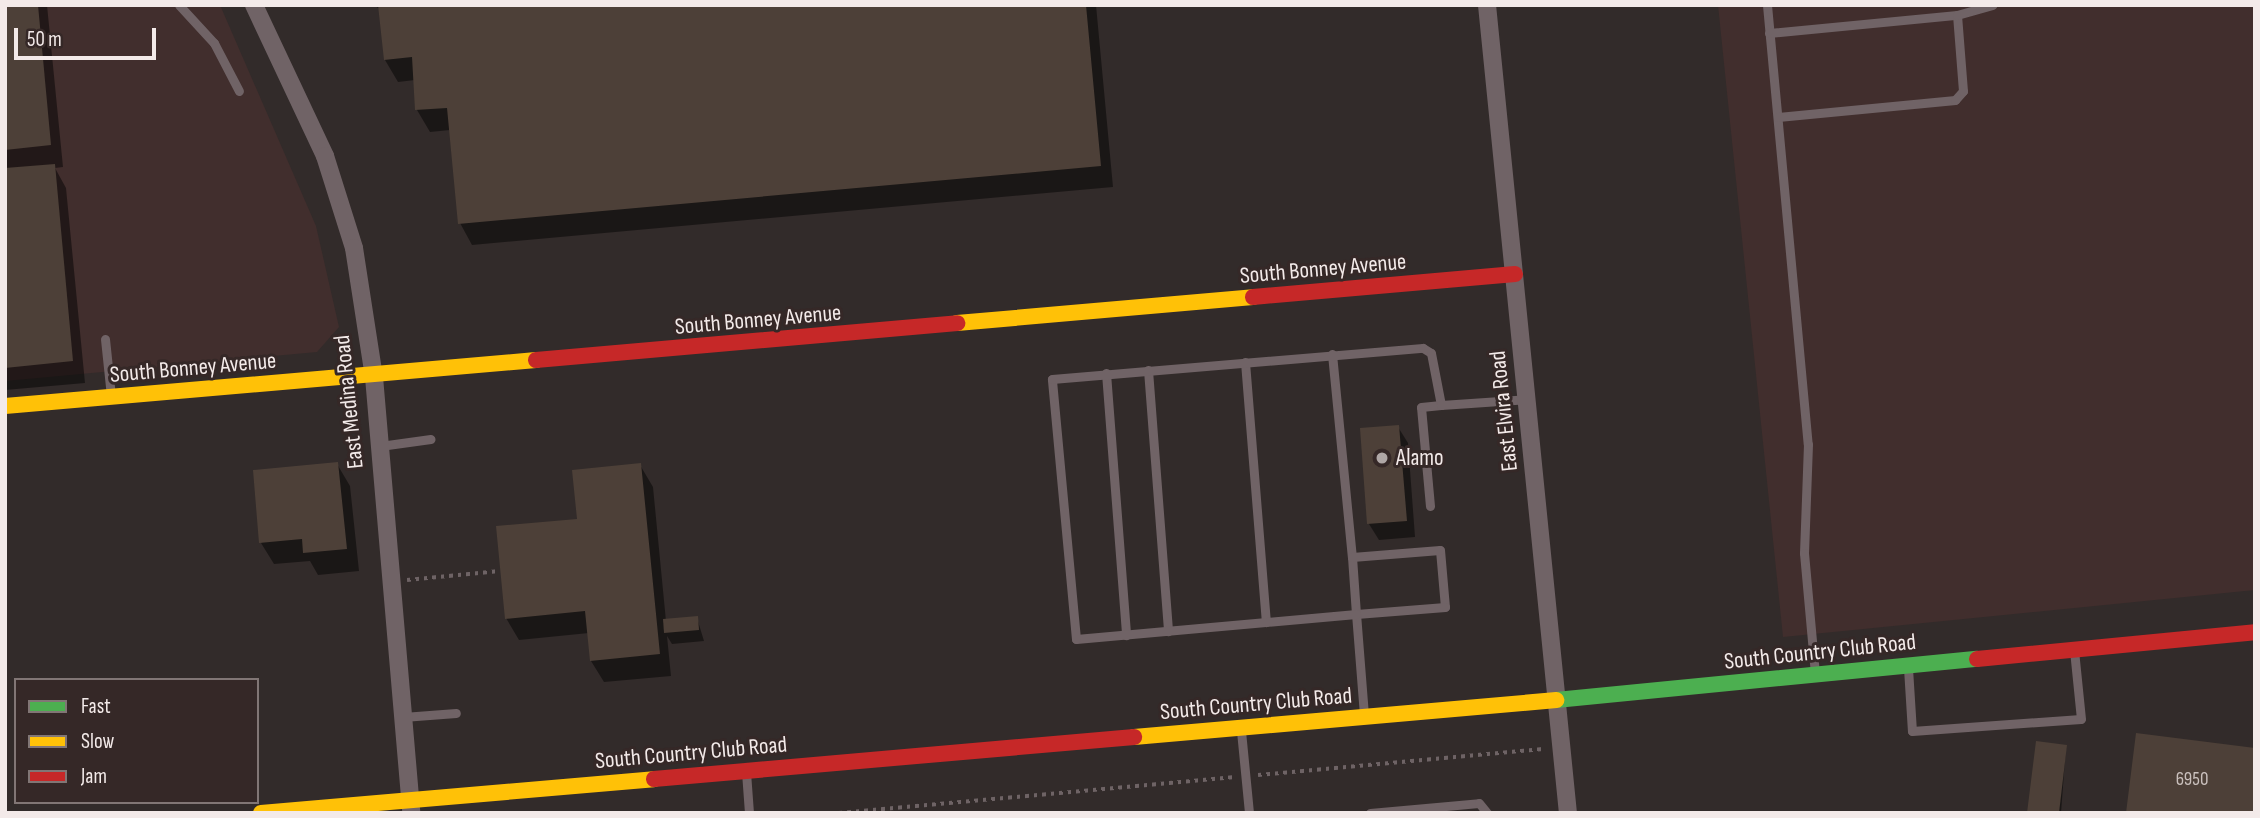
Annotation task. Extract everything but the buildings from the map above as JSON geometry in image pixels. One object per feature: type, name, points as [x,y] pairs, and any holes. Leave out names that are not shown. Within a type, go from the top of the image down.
[{"type":"street","name":"East Medina Road","points":[[254,5],[325,156],[354,248],[374,377],[411,806]]},
{"type":"street","name":"East Elvira Road","points":[[1487,5],[1568,813]]},
{"type":"street","name":"South Bonney Avenue","points":[[5,406],[374,377],[1515,274]]},
{"type":"street","name":"South Country Club Road","points":[[261,813],[411,806],[746,771],[1558,700],[2255,632]]},
{"type":"lane","points":[[179,5],[214,43],[239,91]]},
{"type":"lane","points":[[1767,5],[1808,444],[1804,553],[1816,675]]},
{"type":"lane","points":[[1769,33],[1958,15],[1993,5]]},
{"type":"lane","points":[[1778,117],[1955,100],[1964,91],[1958,15]]},
{"type":"lane","points":[[106,339],[111,398]]},
{"type":"lane","points":[[1352,557],[1440,550],[1445,607],[1076,639],[1052,379],[1423,348],[1432,352],[1441,405]]},
{"type":"lane","points":[[1332,354],[1364,717]]},
{"type":"lane","points":[[1245,362],[1266,622]]},
{"type":"lane","points":[[1148,370],[1168,631]]},
{"type":"lane","points":[[1106,373],[1126,635]]},
{"type":"lane","points":[[1430,506],[1421,407],[1528,400]]},
{"type":"lane","points":[[380,446],[431,439]]},
{"type":"lane","points":[[1908,666],[1913,731],[2081,719],[2074,650]]},
{"type":"lane","points":[[403,717],[456,713]]},
{"type":"lane","points":[[1241,728],[1249,813]]},
{"type":"lane","points":[[746,771],[749,813]]},
{"type":"lane","points":[[1370,813],[1479,803],[1488,813]]},
{"type":"path","points":[[391,582],[500,571]]},
{"type":"path","points":[[839,813],[1562,747]]},
{"type":"shaded area","points":[[5,5],[220,5],[316,226],[339,327],[317,352],[5,381]]},
{"type":"shaded area","points":[[1718,5],[2255,5],[2255,590],[1783,637]]},
{"type":"traffic: fast","points":[[1556,700],[1977,659]]},
{"type":"traffic: slow","points":[[957,323],[1253,297]]},
{"type":"traffic: slow","points":[[5,406],[536,360]]},
{"type":"traffic: slow","points":[[1134,737],[1556,700]]},
{"type":"traffic: slow","points":[[261,813],[654,779]]},
{"type":"traffic: jam","points":[[1253,297],[1515,274]]},
{"type":"traffic: jam","points":[[536,360],[957,323]]},
{"type":"traffic: jam","points":[[1977,659],[2255,632]]},
{"type":"traffic: jam","points":[[654,779],[1134,737]]},
{"type":"place","name":"Alamo","points":[[1382,458]]}]
